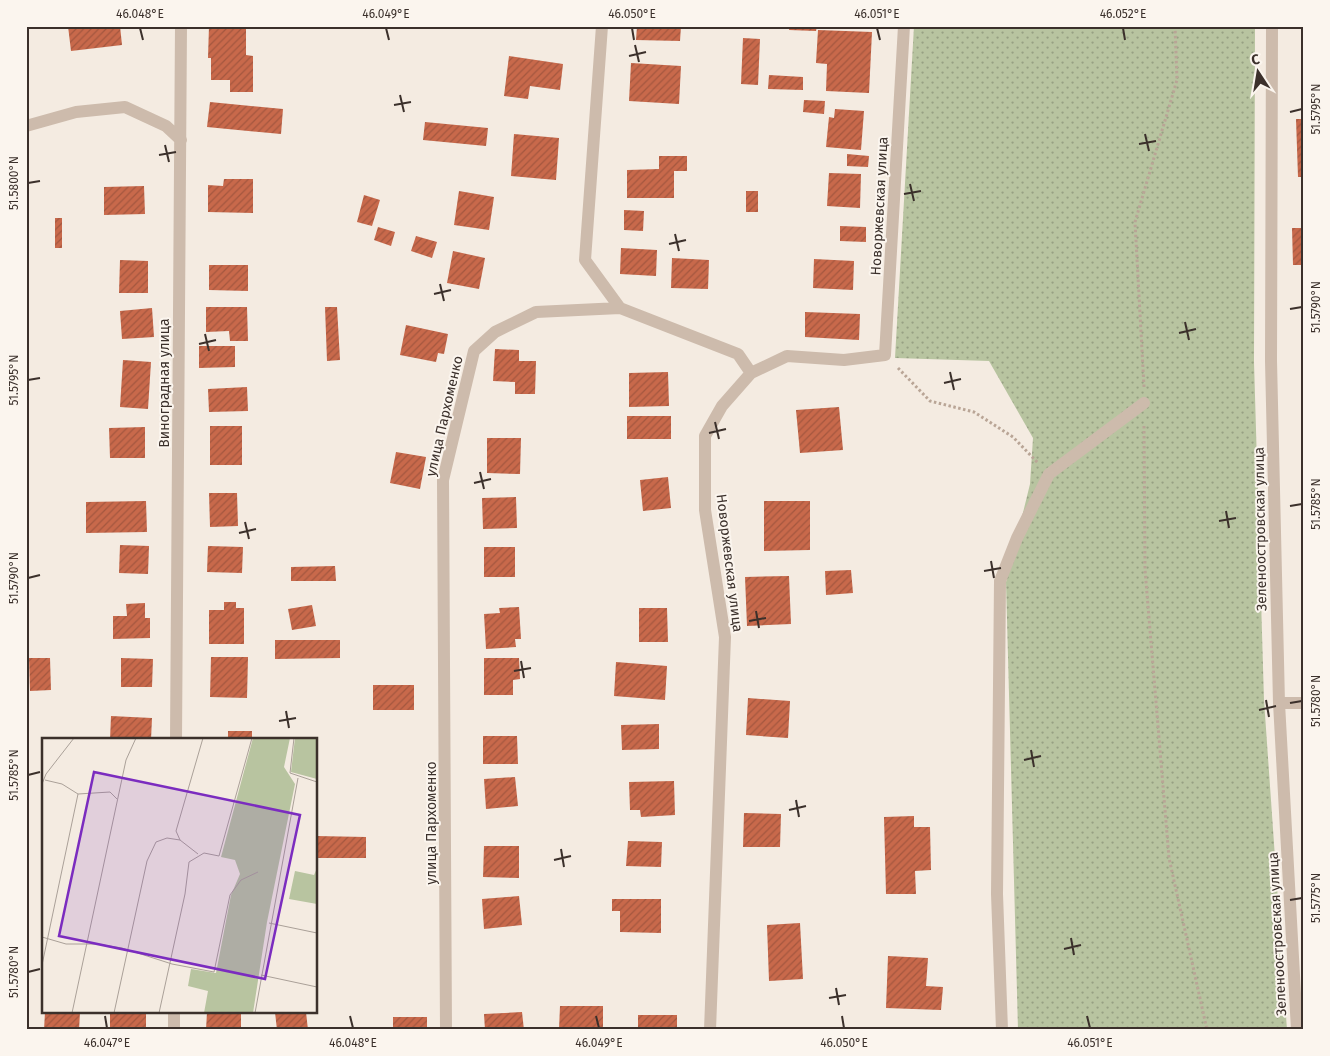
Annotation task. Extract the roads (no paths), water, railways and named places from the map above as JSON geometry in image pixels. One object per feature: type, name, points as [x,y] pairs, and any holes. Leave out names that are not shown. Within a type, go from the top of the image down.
[{"type":"street","name":"Виноградная улица","points":[[176,738],[181,26]]},
{"type":"street","points":[[602,26],[585,260],[620,308],[738,354],[751,373]]},
{"type":"street","name":"Новоржевская улица","points":[[710,1030],[725,637],[705,510],[705,436],[722,406],[751,373],[787,356],[844,360],[885,355],[904,26]]},
{"type":"street","name":"Зеленоостровская улица","points":[[1272,26],[1271,361],[1279,702],[1297,1030]]},
{"type":"street","points":[[26,126],[76,112],[125,107],[166,126],[181,140]]},
{"type":"street","name":"улица Пархоменко","points":[[446,1030],[443,480],[474,351],[495,332],[536,312],[620,308]]},
{"type":"street","points":[[1002,1030],[997,894],[1000,581],[1016,538],[1049,474],[1144,403]]},
{"type":"street","points":[[1279,702],[1304,702]]},
{"type":"street","points":[[174,1014],[174,1030]]}]
